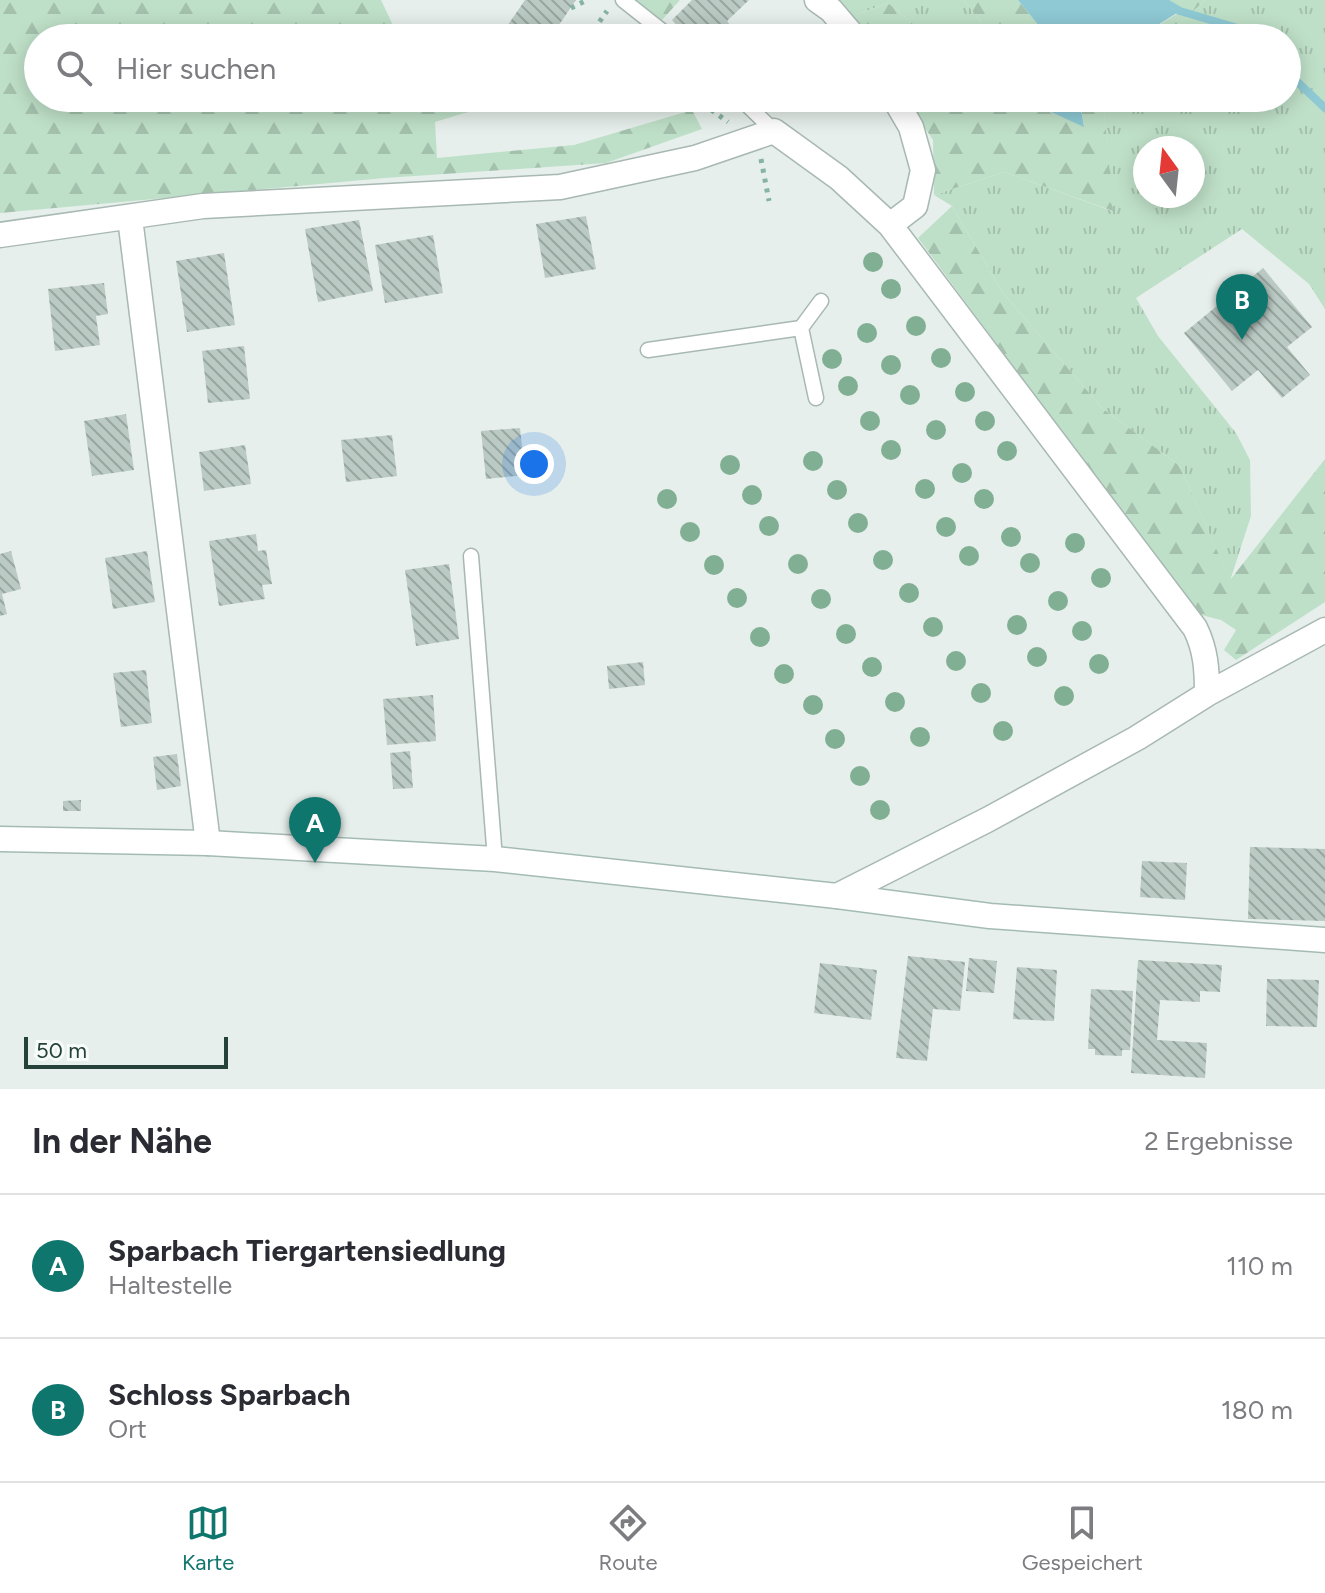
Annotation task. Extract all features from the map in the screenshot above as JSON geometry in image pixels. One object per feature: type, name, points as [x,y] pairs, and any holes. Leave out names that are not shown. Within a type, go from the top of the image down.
[{"type":"street","points":[[817,0],[843,24]]},
{"type":"street","points":[[890,225],[915,206],[923,170],[911,127],[902,112]]},
{"type":"street","points":[[0,235],[203,206],[560,187],[695,158],[774,131],[839,178],[890,225],[1195,628],[1207,663],[1207,694]]},
{"type":"street","points":[[130,218],[208,843]]},
{"type":"street","points":[[837,896],[987,820],[1325,630]]},
{"type":"street","points":[[0,839],[208,843],[495,859],[990,916],[1325,940]]},
{"type":"lane","points":[[616,3],[649,24]]},
{"type":"lane","points":[[754,112],[774,131]]},
{"type":"lane","points":[[648,350],[801,328],[821,301]]},
{"type":"lane","points":[[801,328],[816,398]]},
{"type":"lane","points":[[471,556],[495,859]]},
{"type":"path","points":[[571,8],[587,0]]},
{"type":"path","points":[[599,24],[616,3]]},
{"type":"green space","points":[[0,0],[381,0],[392,24],[24,24],[24,112],[468,112],[435,122],[437,158],[574,145],[685,112],[693,112],[702,129],[606,163],[385,178],[0,213]]},
{"type":"green space","points":[[635,0],[680,0],[662,20]]},
{"type":"green space","points":[[833,0],[964,0],[982,24],[913,24],[888,3],[852,16]]},
{"type":"green space","points":[[964,0],[1018,0],[1038,24],[982,24]]},
{"type":"green space","points":[[1168,0],[1205,0],[1179,24],[1160,24],[1180,12]]},
{"type":"green space","points":[[1205,0],[1325,0],[1325,309],[1309,284],[1242,229],[1136,298],[1158,336],[1236,433],[1250,460],[1251,516],[1230,581],[1180,466],[1102,408],[1003,293],[952,206],[934,195],[1004,172],[1112,211],[1104,112],[1301,112],[1301,24],[1179,24]]},
{"type":"green space","points":[[888,3],[913,24],[857,24],[852,16]]},
{"type":"green space","points":[[914,112],[1051,112],[1084,126],[1082,112],[1104,112],[1113,211],[1004,172],[934,195],[933,140]]},
{"type":"green space","points":[[952,206],[1003,293],[1102,408],[1180,466],[1230,580],[1325,459],[1325,602],[1236,660],[1224,650],[1236,630],[1221,620],[1197,614],[918,238]]},
{"type":"water","points":[[1018,0],[1168,0],[1180,11],[1159,24],[1038,24]]},
{"type":"water","points":[[1051,112],[1081,112],[1084,127]]},
{"type":"building","points":[[525,0],[576,0],[560,24],[508,24]]},
{"type":"building","points":[[692,0],[749,0],[727,21],[729,24],[675,24],[672,20]]},
{"type":"building","points":[[586,216],[596,269],[545,278],[536,224]]},
{"type":"building","points":[[359,220],[373,291],[318,302],[305,229]]},
{"type":"building","points":[[433,235],[443,293],[385,303],[375,245]]},
{"type":"building","points":[[224,253],[235,325],[187,332],[176,261]]},
{"type":"building","points":[[1263,268],[1312,327],[1287,347],[1310,375],[1282,398],[1258,370],[1232,391],[1184,333]]},
{"type":"building","points":[[104,283],[108,314],[96,316],[100,345],[55,351],[48,289]]},
{"type":"building","points":[[244,346],[250,399],[208,403],[202,351]]},
{"type":"building","points":[[126,414],[134,470],[92,476],[84,421]]},
{"type":"building","points":[[520,428],[525,475],[486,479],[481,431]]},
{"type":"building","points":[[392,435],[397,476],[346,482],[341,440]]},
{"type":"building","points":[[245,445],[251,484],[204,491],[199,452]]},
{"type":"building","points":[[256,534],[258,551],[266,550],[272,584],[262,585],[265,599],[219,606],[209,541]]},
{"type":"building","points":[[11,551],[21,589],[2,594],[7,614],[0,616],[0,554]]},
{"type":"building","points":[[147,551],[155,602],[113,609],[105,558]]},
{"type":"building","points":[[449,564],[459,639],[416,646],[405,570]]},
{"type":"building","points":[[643,662],[645,685],[609,689],[607,666]]},
{"type":"building","points":[[146,670],[152,723],[121,727],[113,673]]},
{"type":"building","points":[[433,695],[436,741],[387,745],[383,699]]},
{"type":"building","points":[[410,751],[413,788],[393,789],[390,753]]},
{"type":"building","points":[[177,754],[181,786],[157,790],[153,757]]},
{"type":"building","points":[[81,800],[81,811],[63,811],[63,801]]},
{"type":"building","points":[[1250,847],[1325,849],[1325,921],[1248,919]]},
{"type":"building","points":[[1142,861],[1187,863],[1185,900],[1140,897]]},
{"type":"building","points":[[908,956],[965,962],[960,1011],[933,1009],[927,1061],[896,1058]]},
{"type":"building","points":[[969,958],[997,961],[994,993],[966,991]]},
{"type":"building","points":[[1138,960],[1222,965],[1220,992],[1200,991],[1200,1002],[1160,1000],[1157,1040],[1207,1043],[1205,1078],[1131,1073]]},
{"type":"building","points":[[820,963],[877,970],[871,1020],[814,1013]]},
{"type":"building","points":[[1017,967],[1057,970],[1054,1021],[1013,1019]]},
{"type":"building","points":[[1267,979],[1319,980],[1317,1027],[1266,1026]]},
{"type":"building","points":[[1091,989],[1133,991],[1130,1050],[1122,1050],[1122,1056],[1095,1055],[1095,1049],[1088,1049]]},
{"type":"waterway","points":[[1161,0],[1180,11],[1224,24]]},
{"type":"waterway","points":[[1301,85],[1325,108]]},
{"type":"place","name":"Schloss Sparbach","points":[[1242,340]]},
{"type":"place","name":"Sparbach Tiergartensiedlung","points":[[315,863]]}]
